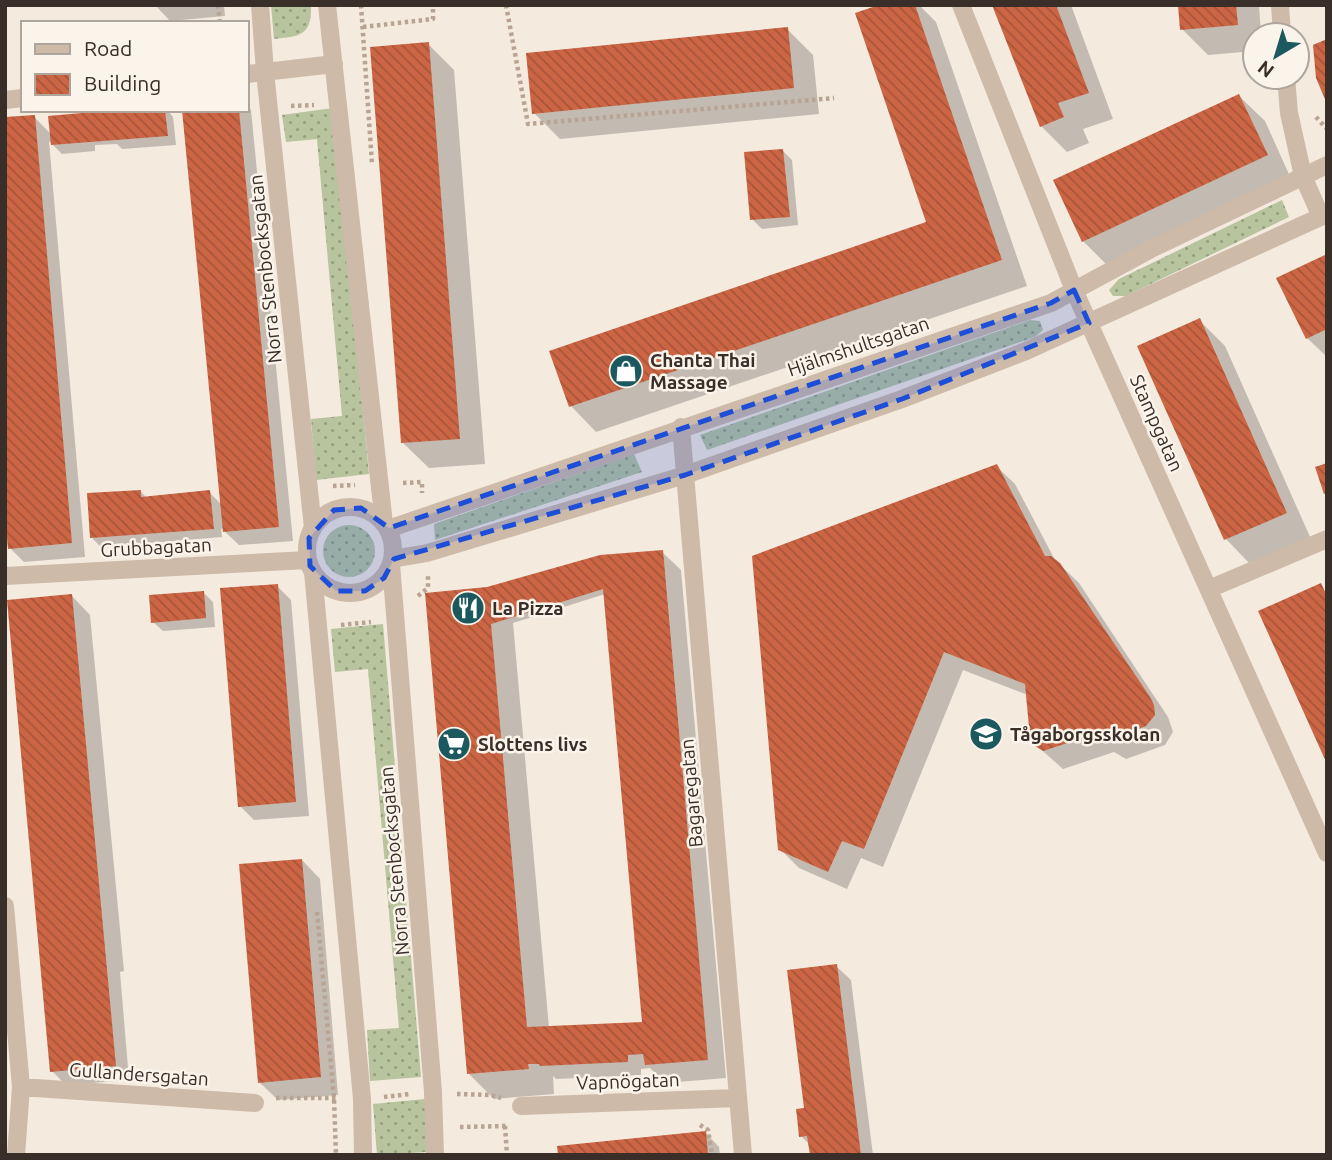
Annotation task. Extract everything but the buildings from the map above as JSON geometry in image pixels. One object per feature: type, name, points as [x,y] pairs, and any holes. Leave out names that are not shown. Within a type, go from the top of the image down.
[{"type":"street","name":"Norra Stenbocksgatan","points":[[260,5],[313,528],[309,538],[311,566],[362,1099],[363,1155]]},
{"type":"street","name":"Norra Stenbocksgatan","points":[[327,5],[380,483],[386,526],[393,547],[395,620],[433,1092],[435,1155]]},
{"type":"street","name":"Stampgatan","points":[[961,5],[1074,290],[1327,853]]},
{"type":"street","points":[[248,74],[334,64]]},
{"type":"street","points":[[311,566],[329,587],[351,593],[365,591],[379,583],[392,562],[685,475],[902,399],[1026,351],[1324,216],[1303,176],[1289,113],[1287,91]]},
{"type":"street","name":"Hjälmshultsgatan","points":[[386,526],[1051,303],[1151,249],[1327,164]]},
{"type":"street","name":"Bagaregatan","points":[[681,427],[743,1155]]},
{"type":"street","points":[[313,528],[328,513],[347,507],[368,511],[386,526]]},
{"type":"street","points":[[1209,589],[1327,538]]},
{"type":"street","name":"Grubbagatan","points":[[5,576],[311,566]]},
{"type":"street","points":[[5,906],[21,1087],[16,1155]]},
{"type":"street","name":"Gullandersgatan","points":[[21,1087],[255,1103]]},
{"type":"street","name":"Vapnögatan","points":[[521,1106],[737,1098]]},
{"type":"path","points":[[361,5],[364,44]]},
{"type":"path","points":[[363,27],[433,19],[433,5]]},
{"type":"path","points":[[506,5],[528,124],[834,98]]},
{"type":"path","points":[[269,108],[367,100]]},
{"type":"path","points":[[309,487],[380,483]]},
{"type":"path","points":[[318,627],[395,620]]},
{"type":"path","points":[[433,1092],[491,1095],[521,1106]]},
{"type":"path","points":[[505,1126],[507,1155]]},
{"type":"highlighted area","points":[[1074,290],[1089,323],[902,399],[685,475],[394,559],[384,578],[365,591],[336,591],[310,566],[309,538],[334,510],[361,508],[389,528],[1051,303]]},
{"type":"green space","points":[[271,5],[311,5],[307,29],[291,37],[274,39]]},
{"type":"green space","points":[[333,108],[369,474],[316,480],[311,419],[342,416],[317,139],[286,142],[282,115]]},
{"type":"green space","points":[[1282,200],[1289,217],[1126,296],[1113,296],[1109,290],[1119,279]]},
{"type":"green space","points":[[1030,320],[1040,321],[1043,330],[1035,337],[707,450],[700,435]]},
{"type":"green space","points":[[634,454],[642,472],[435,540],[434,524]]},
{"type":"green space","points":[[349,525],[368,532],[375,551],[368,570],[349,577],[330,570],[323,551],[330,532]]},
{"type":"green space","points":[[383,624],[421,1077],[370,1081],[367,1030],[399,1028],[368,669],[335,672],[331,629]]},
{"type":"green space","points":[[425,1099],[427,1152],[377,1155],[373,1104]]},
{"type":"place","name":"Chanta Thai Massage","points":[[626,371]]},
{"type":"place","name":"La Pizza","points":[[468,608]]},
{"type":"place","name":"Tågaborgsskolan","points":[[986,734]]},
{"type":"place","name":"Slottens livs","points":[[454,744]]}]
